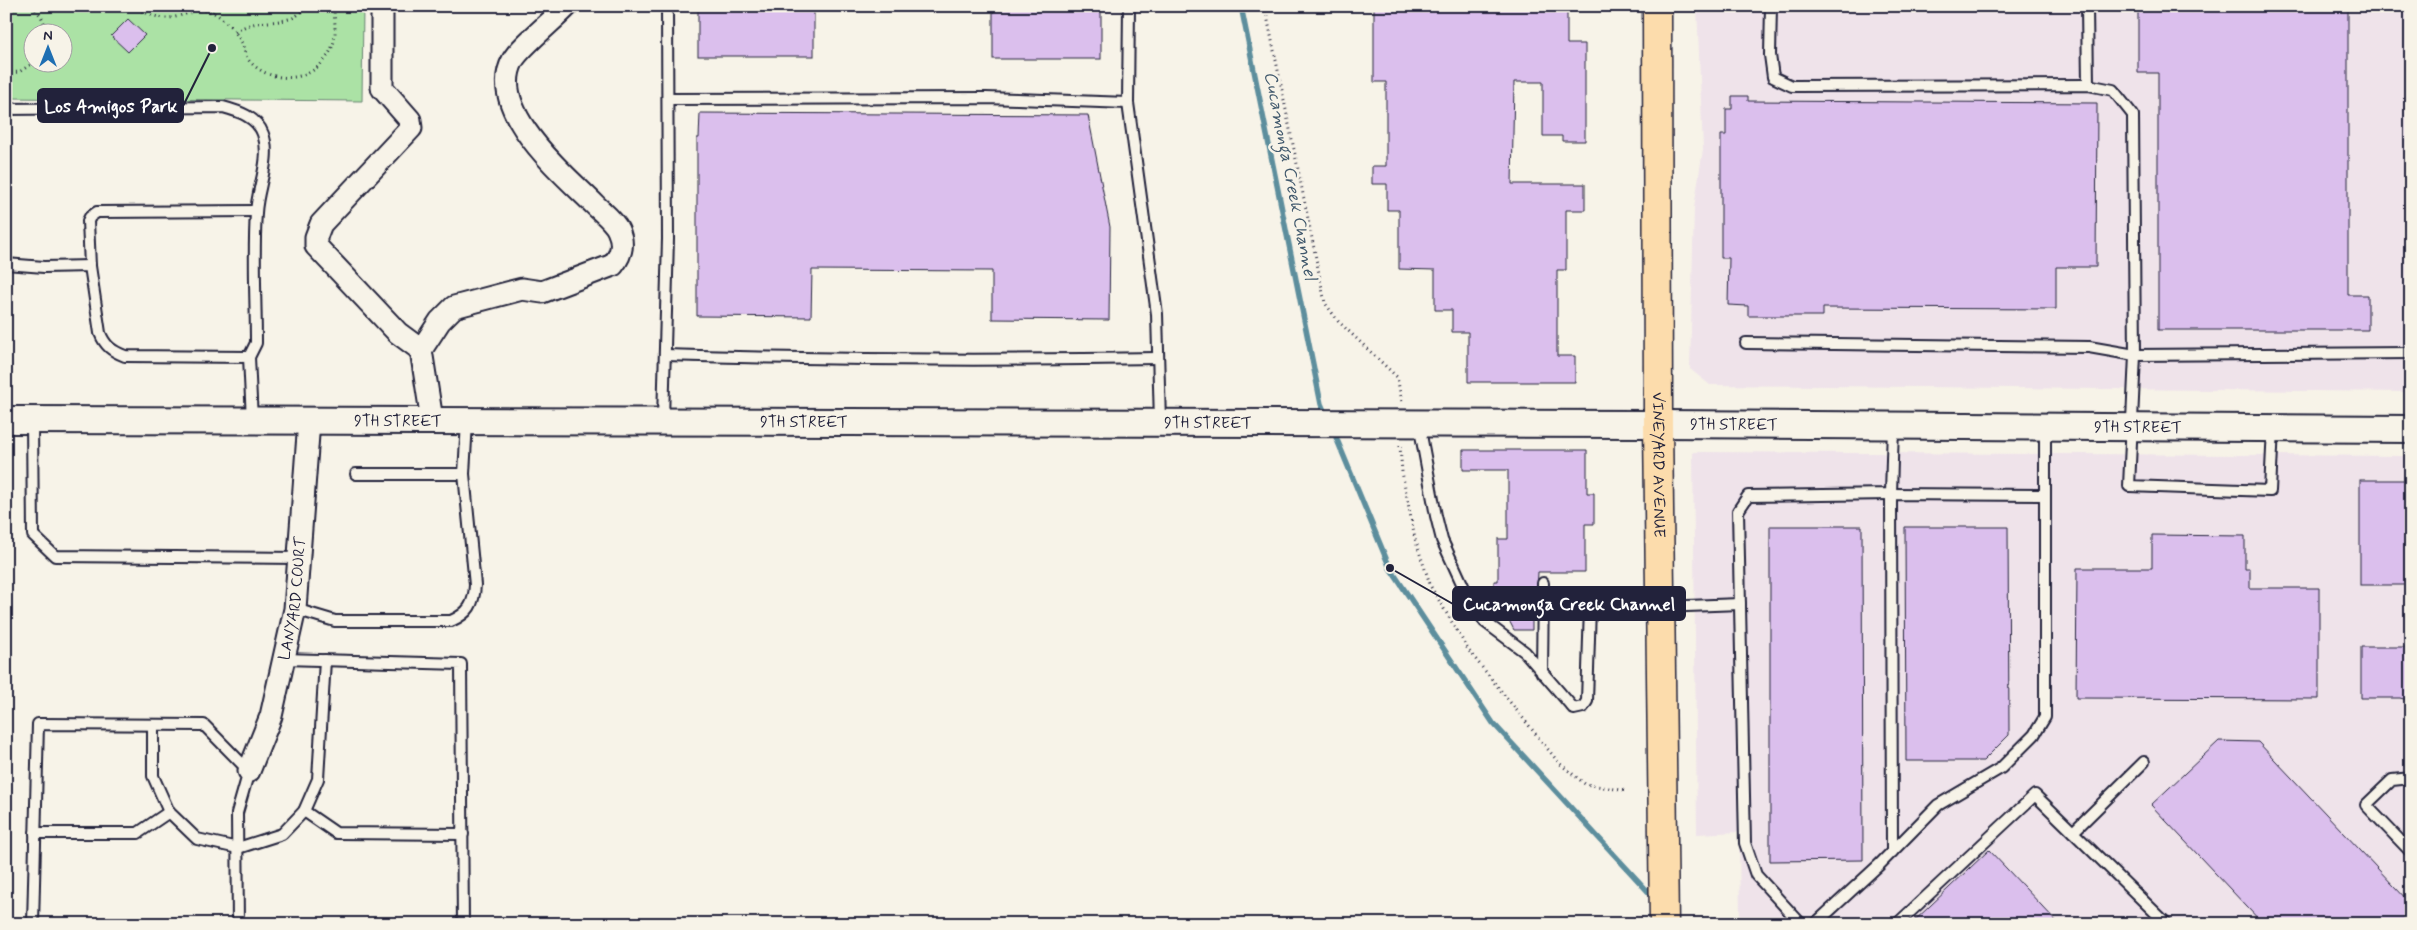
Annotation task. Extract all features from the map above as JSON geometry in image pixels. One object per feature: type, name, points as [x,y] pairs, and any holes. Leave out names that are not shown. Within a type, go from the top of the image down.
[{"type":"main road","name":"VINEYARD AVENUE","points":[[1657,6],[1658,424],[1664,924]]},
{"type":"street","points":[[382,6],[382,88],[410,120],[411,128],[321,224],[316,237],[316,246],[398,333],[421,350]]},
{"type":"street","points":[[432,420],[421,350],[440,321],[454,307],[522,289],[542,292],[613,265],[621,255],[622,242],[618,228],[557,168],[520,123],[511,104],[508,82],[513,61],[567,6]]},
{"type":"street","name":"9TH STREET","points":[[6,420],[1658,424],[2411,429]]},
{"type":"street","name":"LANYARD COURT","points":[[249,771],[271,716],[295,609],[309,421]]},
{"type":"lane","points":[[663,421],[668,99],[667,6]]},
{"type":"lane","points":[[1129,6],[1128,103],[1157,314],[1160,423]]},
{"type":"lane","points":[[1771,6],[1770,55],[1774,77],[1792,86],[2088,85],[2113,90],[2133,115],[2135,355],[2129,486],[2270,491],[2273,428]]},
{"type":"lane","points":[[2087,6],[2088,85]]},
{"type":"lane","points":[[668,99],[986,98],[1128,103]]},
{"type":"lane","points":[[6,110],[223,107],[242,112],[254,122],[263,134],[265,158],[256,211],[256,343],[249,358],[252,420]]},
{"type":"lane","points":[[249,358],[125,356],[113,351],[104,344],[100,334],[90,266],[88,221],[90,216],[97,212],[256,211]]},
{"type":"lane","points":[[6,264],[44,267],[90,266]]},
{"type":"lane","points":[[1746,343],[2089,347],[2135,355],[2411,353]]},
{"type":"lane","points":[[664,355],[989,361],[1158,358]]},
{"type":"lane","points":[[32,420],[33,535],[55,556],[300,558]]},
{"type":"lane","points":[[295,609],[335,621],[451,621],[462,616],[470,608],[474,598],[475,585],[464,474],[467,420]]},
{"type":"lane","points":[[1419,424],[1442,540],[1464,590],[1485,622],[1525,652],[1574,709],[1583,707],[1587,701],[1590,606],[1599,603],[1661,607],[1740,604]]},
{"type":"lane","points":[[1892,852],[1891,494],[1893,425]]},
{"type":"lane","points":[[1815,924],[1892,852],[1938,804],[2001,768],[2034,735],[2046,718],[2046,426]]},
{"type":"lane","points":[[356,474],[464,474]]},
{"type":"lane","points":[[1801,924],[1756,875],[1745,843],[1738,511],[1748,496],[1891,494],[2045,495]]},
{"type":"lane","points":[[1542,673],[1543,584]]},
{"type":"lane","points":[[284,658],[461,664],[463,924]]},
{"type":"lane","points":[[153,725],[153,776],[169,812],[197,839],[238,848],[282,834],[304,811],[318,779],[325,660]]},
{"type":"lane","points":[[33,924],[38,724],[204,725],[249,771],[237,813],[238,924]]},
{"type":"lane","points":[[2072,832],[2144,762]]},
{"type":"lane","points":[[2411,778],[2392,780],[2366,806],[2411,852]]},
{"type":"lane","points":[[1897,924],[2035,795],[2167,924]]},
{"type":"lane","points":[[304,811],[336,833],[463,834]]},
{"type":"lane","points":[[35,833],[138,833],[169,812]]},
{"type":"path","points":[[32,6],[44,22]]},
{"type":"path","points":[[133,6],[140,11],[165,18],[193,12],[212,12],[235,32],[247,57],[261,70],[279,78],[299,76],[315,70],[326,58],[333,45],[336,30],[334,6]]},
{"type":"path","points":[[193,12],[196,6]]},
{"type":"path","points":[[212,12],[218,6]]},
{"type":"path","points":[[297,6],[308,7]]},
{"type":"path","points":[[1265,6],[1325,303],[1338,320],[1397,377],[1402,397]]},
{"type":"path","points":[[235,32],[265,20],[291,19],[308,7]]},
{"type":"path","points":[[6,73],[22,70]]},
{"type":"path","points":[[1400,450],[1402,472],[1415,539],[1431,587],[1469,651],[1559,763],[1585,784],[1627,791]]},
{"type":"shaded area","points":[[1697,6],[2411,6],[2411,392],[1710,385],[1690,369],[1694,208],[1703,149]]},
{"type":"shaded area","points":[[1693,452],[2411,456],[2411,924],[1740,924],[1739,832],[1697,834]]},
{"type":"green space","points":[[6,6],[363,6],[362,101],[6,98]]},
{"type":"building","points":[[698,6],[814,6],[814,56],[698,56]]},
{"type":"building","points":[[993,6],[1101,6],[1101,59],[993,59]]},
{"type":"building","points":[[1374,6],[1567,6],[1567,44],[1585,44],[1585,141],[1562,141],[1562,136],[1543,136],[1543,82],[1514,82],[1512,184],[1585,184],[1585,210],[1566,210],[1566,270],[1557,270],[1557,356],[1575,356],[1575,382],[1468,382],[1468,332],[1452,332],[1452,310],[1435,310],[1435,270],[1399,269],[1399,210],[1387,210],[1387,184],[1372,184],[1372,166],[1386,166],[1386,82],[1374,82]]},
{"type":"building","points":[[2138,6],[2348,6],[2348,295],[2368,295],[2368,330],[2158,330],[2158,73],[2138,73]]},
{"type":"building","points":[[128,19],[145,35],[128,52],[111,36]]},
{"type":"building","points":[[1732,96],[1748,96],[1748,101],[2097,103],[2096,267],[2056,267],[2056,309],[1823,308],[1823,316],[1748,316],[1748,306],[1728,305],[1729,258],[1721,258],[1721,135],[1726,135],[1726,109],[1732,109]]},
{"type":"building","points":[[700,113],[1088,115],[1110,227],[1109,320],[992,319],[992,271],[812,270],[811,317],[697,316],[697,138],[699,138]]},
{"type":"building","points":[[1463,450],[1587,450],[1587,493],[1594,493],[1594,524],[1585,524],[1585,572],[1538,572],[1536,613],[1532,613],[1532,630],[1514,630],[1494,591],[1494,581],[1498,581],[1498,539],[1508,539],[1508,470],[1463,470]]},
{"type":"building","points":[[2360,480],[2411,480],[2411,585],[2360,585]]},
{"type":"building","points":[[1770,526],[1862,526],[1863,860],[1770,861]]},
{"type":"building","points":[[1905,527],[2008,527],[2009,735],[1983,761],[1906,761]]},
{"type":"building","points":[[2152,535],[2245,536],[2245,569],[2250,569],[2250,588],[2319,588],[2319,699],[2076,698],[2077,568],[2152,568]]},
{"type":"building","points":[[2361,647],[2411,647],[2411,701],[2400,698],[2361,698]]},
{"type":"building","points":[[2219,741],[2258,742],[2411,904],[2411,924],[2263,924],[2151,805]]},
{"type":"building","points":[[1989,850],[2059,924],[1911,924]]},
{"type":"waterway","name":"Cucamonga Creek Channel","points":[[1241,6],[1321,404],[1326,415]]},
{"type":"waterway","name":"Cucamonga Creek Channel","points":[[1333,430],[1390,568],[1493,723],[1654,898]]},
{"type":"place","name":"Los Amigos Park","points":[[212,48]]},
{"type":"place","name":"Cucamonga Creek Channel","points":[[1390,568]]}]
